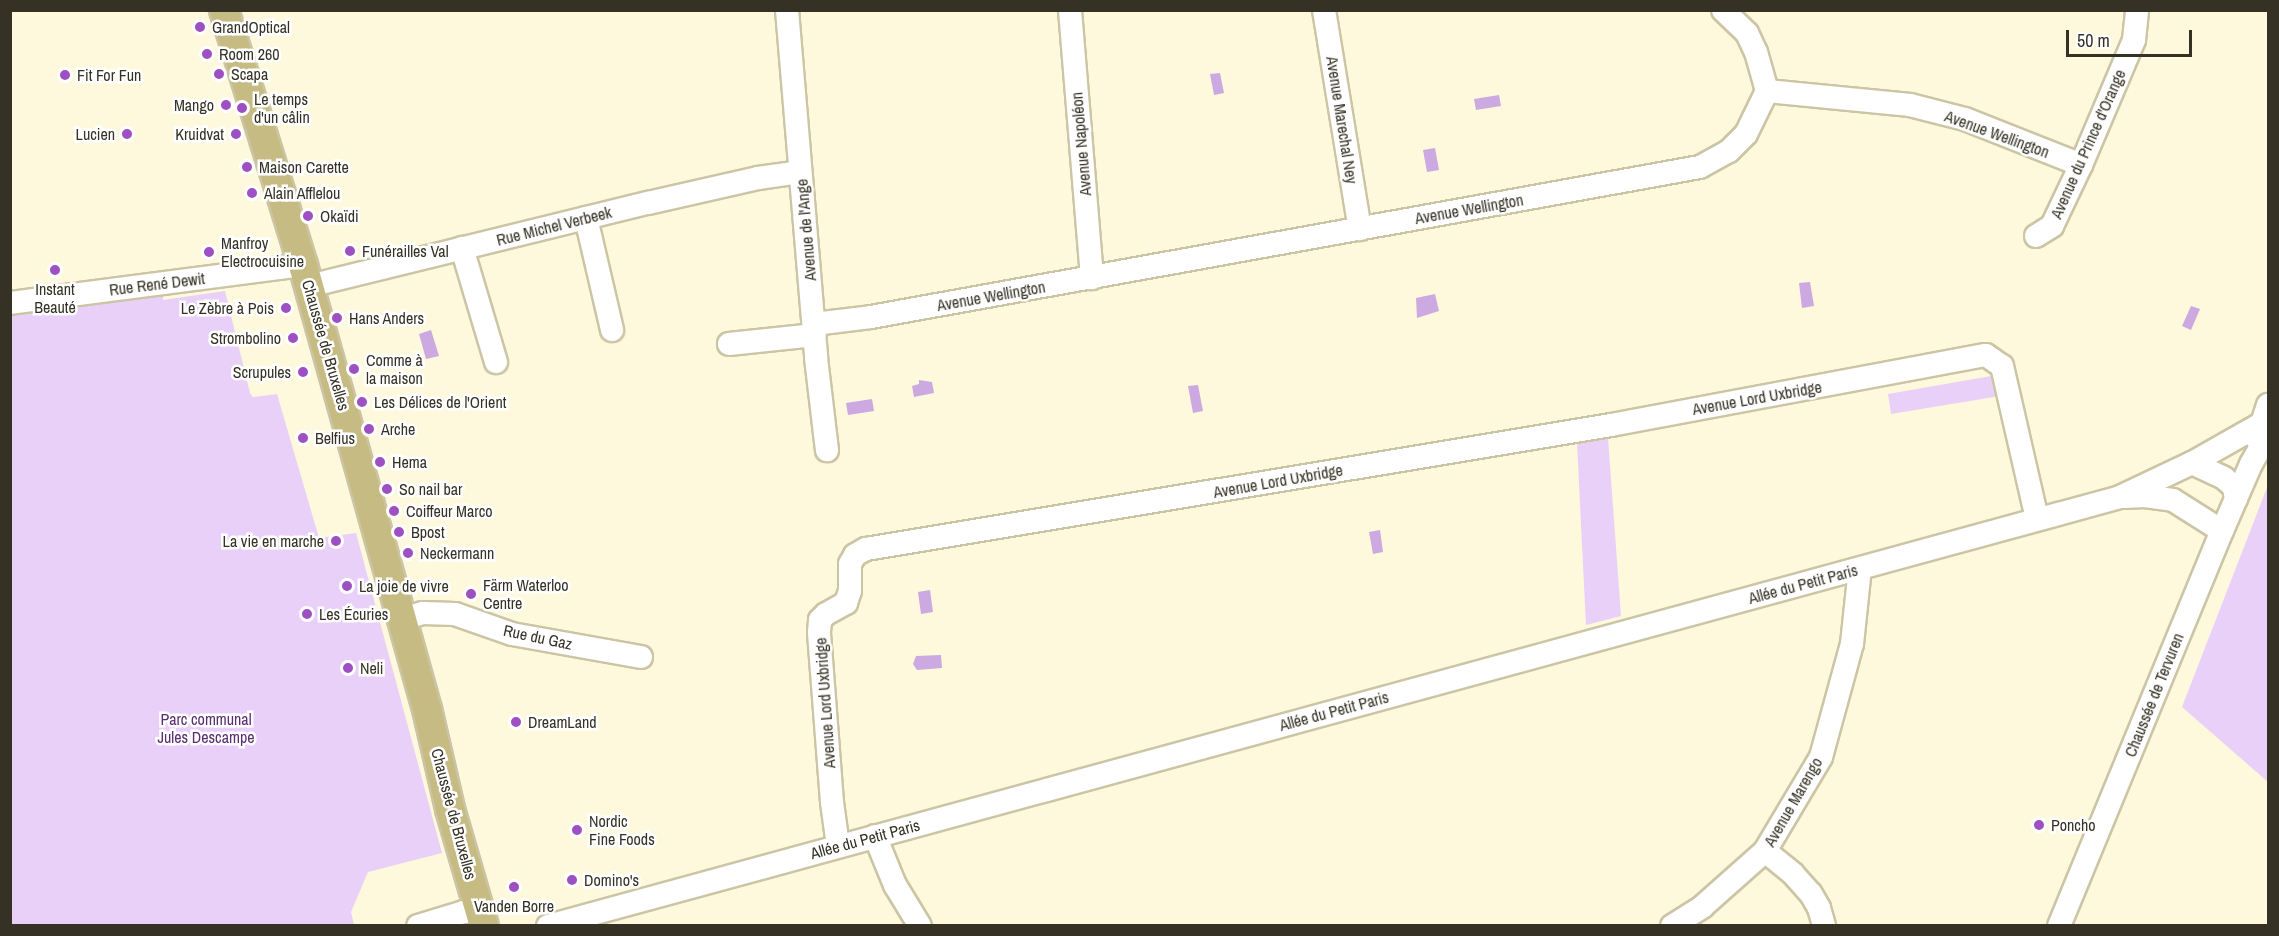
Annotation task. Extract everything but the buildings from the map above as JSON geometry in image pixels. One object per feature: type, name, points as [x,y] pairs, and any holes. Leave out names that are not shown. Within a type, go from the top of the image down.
[{"type":"main road","name":"Chaussée de Bruxelles","points":[[224,10],[306,275],[427,709],[450,808],[482,918]]},
{"type":"street","name":"Avenue de l'Ange","points":[[787,10],[827,450]]},
{"type":"street","name":"Avenue Napoléon","points":[[1070,10],[1092,278]]},
{"type":"street","name":"Avenue Marechal Ney","points":[[1324,10],[1360,229]]},
{"type":"street","points":[[1724,10],[1747,33],[1756,52],[1767,90]]},
{"type":"street","name":"Avenue du Prince d'Orange","points":[[2036,236],[2052,226],[2081,165],[2134,40],[2137,10]]},
{"type":"street","name":"Avenue Wellington","points":[[729,344],[1700,167],[1729,152],[1746,134],[1767,90],[1910,105],[1965,119],[2081,165]]},
{"type":"street","name":"Rue Michel Verbeek","points":[[306,275],[462,248],[758,178],[800,172]]},
{"type":"street","points":[[586,218],[612,330]]},
{"type":"street","points":[[462,248],[496,362]]},
{"type":"street","name":"Rue René Dewit","points":[[10,303],[306,275]]},
{"type":"street","name":"Avenue Lord Uxbridge","points":[[838,846],[832,802],[820,620],[846,603],[850,591],[850,564],[855,555],[866,549],[1611,425],[1986,356],[2002,366],[2037,519]]},
{"type":"street","name":"Allée du Petit Paris","points":[[548,926],[2120,497],[2192,463],[2266,421]]},
{"type":"street","name":"Chaussée de Tervuren","points":[[2059,926],[2251,464],[2266,421]]},
{"type":"street","points":[[2192,463],[2224,478],[2235,487],[2236,499]]},
{"type":"street","name":"Allée du Petit Paris","points":[[2120,497],[2145,496],[2173,500],[2222,531]]},
{"type":"street","name":"Avenue Marengo","points":[[1672,926],[1702,907],[1765,851],[1821,757],[1852,644],[1860,568]]},
{"type":"street","name":"Rue du Gaz","points":[[402,619],[423,613],[455,614],[512,634],[641,657]]},
{"type":"street","points":[[875,836],[895,885],[920,926]]},
{"type":"street","points":[[1765,851],[1793,874],[1811,894],[1819,908],[1824,926]]},
{"type":"street","points":[[417,926],[464,912],[482,918]]},
{"type":"green space","name":"Parc communal Jules Descampe","points":[[225,291],[250,393],[253,397],[277,394],[319,538],[356,533],[442,853],[368,872],[351,912],[354,925],[11,925],[11,316],[163,295],[163,300]]},
{"type":"green space","points":[[1997,375],[2000,396],[1891,414],[1888,394]]},
{"type":"green space","points":[[1608,438],[1621,616],[1586,625],[1577,443]]},
{"type":"green space","points":[[2268,485],[2268,782],[2182,707]]},
{"type":"shaded area","points":[[1220,73],[1224,93],[1214,95],[1210,74]]},
{"type":"shaded area","points":[[1499,95],[1501,106],[1476,110],[1474,99]]},
{"type":"shaded area","points":[[1435,148],[1439,170],[1427,172],[1423,150]]},
{"type":"shaded area","points":[[1810,282],[1814,306],[1802,308],[1799,283]]},
{"type":"shaded area","points":[[1435,294],[1439,311],[1417,318],[1416,298]]},
{"type":"shaded area","points":[[2191,306],[2200,309],[2191,330],[2182,326]]},
{"type":"shaded area","points":[[431,330],[439,356],[426,359],[419,334]]},
{"type":"shaded area","points":[[919,380],[932,382],[934,393],[914,397],[912,386],[919,384]]},
{"type":"shaded area","points":[[1198,385],[1203,411],[1193,413],[1188,386]]},
{"type":"shaded area","points":[[872,399],[874,411],[848,415],[846,403]]},
{"type":"shaded area","points":[[1380,530],[1383,552],[1373,554],[1369,532]]},
{"type":"shaded area","points":[[930,590],[933,612],[921,614],[918,592]]},
{"type":"shaded area","points":[[941,655],[942,668],[917,670],[913,664],[916,656]]},
{"type":"place","name":"GrandOptical","points":[[200,27]]},
{"type":"place","name":"Room 260","points":[[207,54]]},
{"type":"place","name":"Scapa","points":[[219,74]]},
{"type":"place","name":"Fit For Fun","points":[[65,75]]},
{"type":"place","name":"Mango","points":[[226,105]]},
{"type":"place","name":"Le temps d'un câlin","points":[[242,108]]},
{"type":"place","name":"Lucien","points":[[127,134]]},
{"type":"place","name":"Kruidvat","points":[[236,134]]},
{"type":"place","name":"Maison Carette","points":[[247,167]]},
{"type":"place","name":"Alain Afflelou","points":[[252,193]]},
{"type":"place","name":"Okaïdi","points":[[308,216]]},
{"type":"place","name":"Funérailles Val","points":[[350,251]]},
{"type":"place","name":"Manfroy Electrocuisine","points":[[209,252]]},
{"type":"place","name":"Instant Beauté","points":[[55,270]]},
{"type":"place","name":"Le Zèbre à Pois","points":[[286,308]]},
{"type":"place","name":"Hans Anders","points":[[337,318]]},
{"type":"place","name":"Strombolino","points":[[293,338]]},
{"type":"place","name":"Comme à la maison","points":[[354,369]]},
{"type":"place","name":"Scrupules","points":[[303,372]]},
{"type":"place","name":"Les Délices de l'Orient","points":[[362,402]]},
{"type":"place","name":"Arche","points":[[369,429]]},
{"type":"place","name":"Belfius","points":[[303,438]]},
{"type":"place","name":"Hema","points":[[380,462]]},
{"type":"place","name":"So nail bar","points":[[387,489]]},
{"type":"place","name":"Coiffeur Marco","points":[[394,511]]},
{"type":"place","name":"Bpost","points":[[399,532]]},
{"type":"place","name":"La vie en marche","points":[[336,541]]},
{"type":"place","name":"Neckermann","points":[[408,553]]},
{"type":"place","name":"La joie de vivre","points":[[347,586]]},
{"type":"place","name":"Färm Waterloo Centre","points":[[471,594]]},
{"type":"place","name":"Les Écuries","points":[[307,614]]},
{"type":"place","name":"Neli","points":[[348,668]]},
{"type":"place","name":"DreamLand","points":[[516,722]]},
{"type":"place","name":"Poncho","points":[[2039,825]]},
{"type":"place","name":"Nordic Fine Foods","points":[[577,830]]},
{"type":"place","name":"Domino's","points":[[572,880]]},
{"type":"place","name":"Vanden Borre","points":[[514,887]]}]
